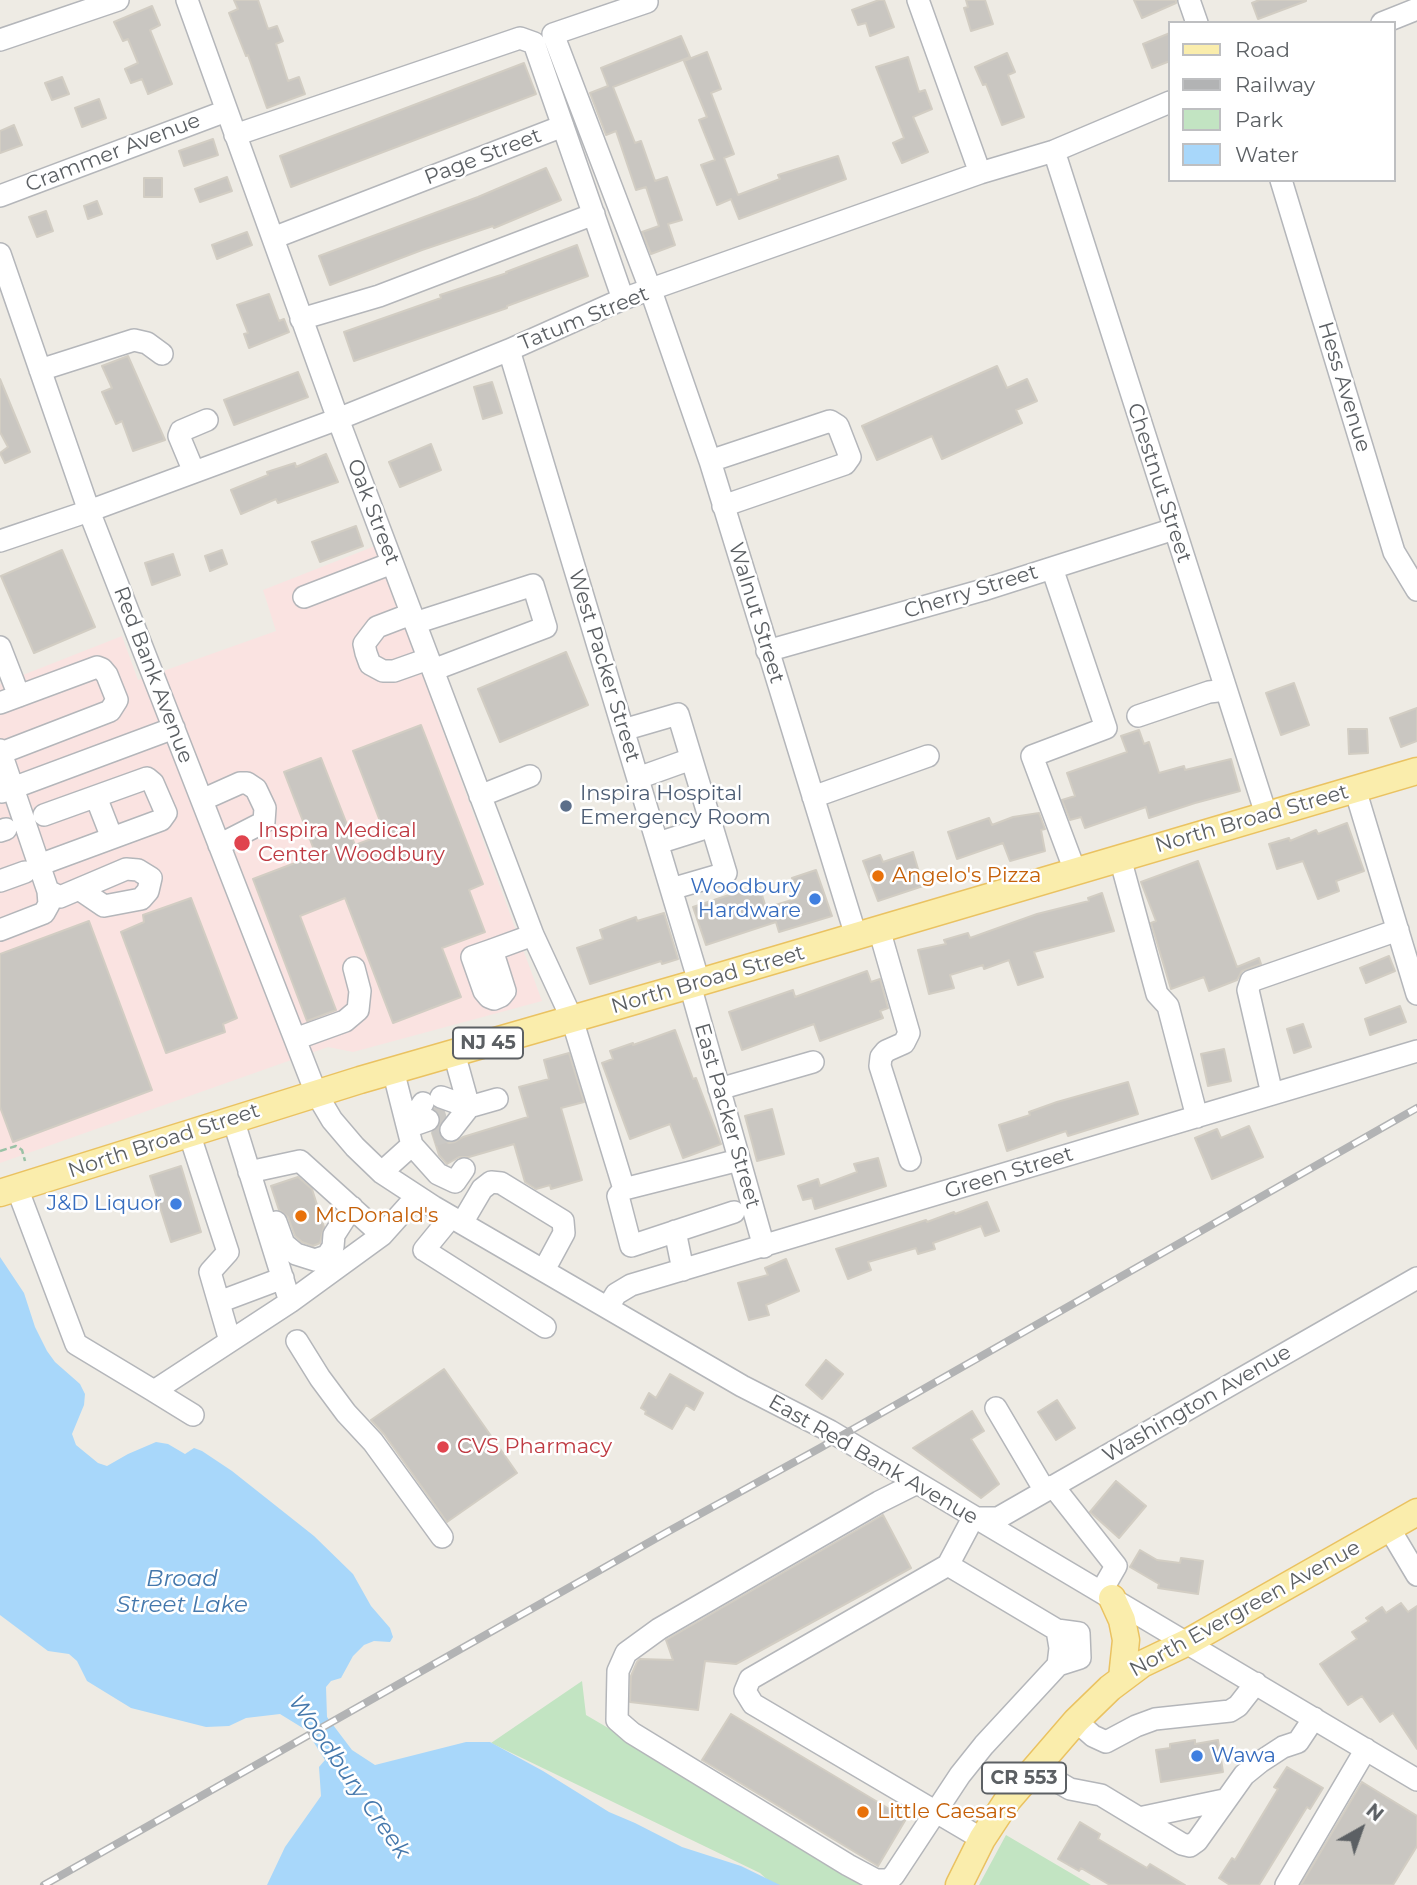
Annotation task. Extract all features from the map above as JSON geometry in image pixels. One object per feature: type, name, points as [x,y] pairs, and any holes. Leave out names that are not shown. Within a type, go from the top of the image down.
[{"type":"main road","name":"North Broad Street","points":[[8,1190],[393,1070],[1417,771]]},
{"type":"main road","name":"North Evergreen Avenue","points":[[959,1885],[982,1839],[1007,1801],[1076,1721],[1122,1678],[1142,1664],[1188,1642],[1417,1512]]},
{"type":"main road","points":[[1106,1595],[1122,1620],[1126,1640],[1122,1678]]},
{"type":"street","points":[[0,40],[118,0]]},
{"type":"street","name":"Oak Street","points":[[187,0],[392,563],[533,935],[572,1019],[624,1189],[618,1196],[631,1246]]},
{"type":"street","points":[[918,0],[980,173]]},
{"type":"street","points":[[1189,0],[1196,21]]},
{"type":"street","name":"Walnut Street","points":[[647,2],[553,34],[652,291],[710,461],[813,797],[909,1033],[904,1043],[881,1056],[880,1066],[910,1160]]},
{"type":"street","points":[[1387,21],[1417,9]]},
{"type":"street","points":[[235,135],[520,38],[534,43],[563,126]]},
{"type":"street","name":"Tatum Street","points":[[0,541],[338,419],[509,350],[623,299],[652,291],[980,173],[1054,151],[1168,103]]},
{"type":"street","name":"Crammer Avenue","points":[[0,196],[226,111]]},
{"type":"street","name":"Page Street","points":[[272,238],[563,126],[623,299]]},
{"type":"street","name":"Chestnut Street","points":[[1054,151],[1266,814]]},
{"type":"street","name":"Hess Avenue","points":[[1282,182],[1394,552],[1417,590]]},
{"type":"street","points":[[302,319],[379,296],[594,214]]},
{"type":"street","name":"Red Bank Avenue","points":[[0,254],[89,511],[316,1093]]},
{"type":"street","points":[[40,370],[134,340],[147,343],[162,354]]},
{"type":"street","name":"West Packer Street","points":[[509,350],[658,843],[695,984]]},
{"type":"street","points":[[194,472],[179,436],[181,431],[207,420]]},
{"type":"street","points":[[710,461],[830,421],[838,426],[850,457],[845,464],[723,506]]},
{"type":"street","name":"Cherry Street","points":[[767,650],[983,590],[1174,529]]},
{"type":"street","points":[[304,597],[392,563]]},
{"type":"street","points":[[1052,568],[1106,728],[1032,756],[1075,871]]},
{"type":"street","points":[[533,585],[546,627],[431,664],[394,671],[383,671],[370,664],[364,644],[377,627],[413,618],[533,585]]},
{"type":"street","points":[[0,647],[9,700],[97,667],[103,669],[117,700],[110,710],[0,752],[7,790],[32,868],[48,891],[60,897],[79,889]]},
{"type":"street","points":[[1138,716],[1209,691],[1226,690]]},
{"type":"street","points":[[623,730],[678,714],[712,826],[726,873],[671,889]]},
{"type":"street","points":[[7,790],[174,728]]},
{"type":"street","points":[[813,797],[928,756]]},
{"type":"street","points":[[638,778],[691,759]]},
{"type":"street","points":[[478,790],[525,773]]},
{"type":"street","points":[[0,881],[161,820],[166,813],[153,783],[147,778],[44,816]]},
{"type":"street","points":[[202,800],[240,783],[247,783],[256,789],[265,808],[264,822],[219,845]]},
{"type":"street","points":[[1355,789],[1406,938],[1417,994]]},
{"type":"street","points":[[96,797],[112,838]]},
{"type":"street","points":[[658,843],[712,826]]},
{"type":"street","points":[[1120,858],[1157,993],[1168,1006],[1197,1117]]},
{"type":"street","points":[[0,930],[44,913],[49,904],[48,891]]},
{"type":"street","points":[[492,950],[533,935]]},
{"type":"street","points":[[1272,1094],[1248,990],[1251,981],[1406,938]]},
{"type":"street","points":[[295,1039],[345,1021],[358,1010],[360,991],[354,968]]},
{"type":"street","name":"East Packer Street","points":[[695,984],[719,1089],[764,1247]]},
{"type":"street","name":"Green Street","points":[[608,1307],[616,1294],[640,1282],[1417,1051]]},
{"type":"street","points":[[454,1053],[469,1107]]},
{"type":"street","points":[[719,1089],[813,1062]]},
{"type":"street","points":[[393,1070],[430,1122],[438,1174],[455,1182],[464,1169]]},
{"type":"street","name":"East Red Bank Avenue","points":[[316,1093],[332,1120],[355,1147],[382,1172],[417,1196],[742,1386],[830,1431],[1417,1780]]},
{"type":"street","points":[[382,1172],[430,1122],[497,1099]]},
{"type":"street","points":[[233,1119],[290,1302]]},
{"type":"street","points":[[190,1133],[228,1252],[210,1272],[230,1341]]},
{"type":"street","points":[[624,1189],[739,1160]]},
{"type":"street","points":[[249,1171],[300,1161],[383,1235]]},
{"type":"street","points":[[544,1270],[564,1233],[563,1221],[501,1183],[491,1181],[424,1250],[545,1327]]},
{"type":"street","points":[[8,1190],[76,1344],[193,1415]]},
{"type":"street","points":[[256,1193],[269,1202],[284,1244],[296,1254],[315,1260],[327,1256],[333,1247],[334,1235],[352,1207]]},
{"type":"street","points":[[154,1391],[290,1302],[383,1235],[417,1196]]},
{"type":"street","points":[[640,1282],[631,1246],[734,1212]]},
{"type":"street","points":[[675,1231],[684,1270]]},
{"type":"street","points":[[219,1303],[283,1278]]},
{"type":"street","name":"Washington Avenue","points":[[973,1518],[998,1518],[1417,1278]]},
{"type":"street","points":[[297,1340],[346,1413],[373,1442],[442,1537]]},
{"type":"street","points":[[996,1408],[1049,1488],[1116,1566],[1106,1595]]},
{"type":"street","points":[[917,1483],[879,1502],[659,1629],[626,1653],[618,1671],[617,1720],[632,1733],[756,1810],[876,1880],[888,1880],[994,1732],[1058,1665],[1060,1648],[1057,1630],[948,1565]]},
{"type":"street","points":[[973,1518],[948,1565],[750,1679],[746,1691],[753,1704],[982,1839]]},
{"type":"street","points":[[1390,1528],[1417,1575]]},
{"type":"street","points":[[1076,1721],[1093,1736],[1106,1742],[1155,1719],[1230,1711],[1238,1706],[1256,1683]]},
{"type":"street","points":[[1034,1768],[1070,1788],[1101,1796],[1182,1844],[1190,1846],[1197,1841],[1244,1775],[1283,1747],[1298,1742],[1314,1718]]},
{"type":"street","points":[[1286,1885],[1366,1749]]},
{"type":"street","points":[[1139,1818],[1224,1800]]},
{"type":"path","points":[[0,1151],[16,1146],[22,1150],[25,1161]]},
{"type":"shaded area","name":"Inspira Medical Center Woodbury","points":[[375,546],[542,1001],[353,1052],[328,1047],[0,1163],[0,684],[122,636],[138,680],[276,631],[263,590]]},
{"type":"green space","points":[[582,1681],[586,1715],[876,1885],[773,1885],[760,1873],[491,1743]]},
{"type":"green space","points":[[1006,1835],[1091,1885],[979,1885]]},
{"type":"water","name":"Broad Street Lake","points":[[0,1257],[24,1293],[35,1327],[47,1351],[55,1362],[80,1384],[85,1394],[84,1405],[72,1434],[76,1445],[98,1463],[107,1466],[156,1442],[168,1444],[185,1454],[194,1448],[202,1451],[232,1471],[314,1536],[353,1574],[371,1606],[390,1628],[393,1637],[390,1642],[374,1641],[364,1645],[353,1656],[341,1678],[331,1681],[326,1687],[327,1717],[352,1750],[375,1765],[466,1742],[490,1742],[609,1812],[682,1847],[741,1866],[780,1885],[267,1885],[285,1847],[321,1796],[319,1767],[325,1760],[306,1730],[280,1714],[246,1718],[229,1726],[206,1727],[131,1708],[87,1681],[77,1661],[69,1654],[48,1651],[0,1615]]},
{"type":"building","points":[[234,0],[258,0],[268,29],[277,26],[283,41],[276,44],[288,81],[299,77],[305,94],[267,108],[229,13],[238,9]]},
{"type":"building","points":[[884,0],[894,27],[870,36],[866,23],[858,25],[852,10]]},
{"type":"building","points":[[966,0],[985,0],[993,24],[971,31],[964,8],[968,7]]},
{"type":"building","points":[[1134,0],[1176,0],[1176,3],[1142,18]]},
{"type":"building","points":[[1259,0],[1306,1],[1258,19],[1252,3]]},
{"type":"building","points":[[152,6],[160,25],[150,30],[172,84],[148,94],[142,79],[131,83],[125,69],[138,63],[128,39],[123,41],[114,22]]},
{"type":"building","points":[[1168,34],[1168,62],[1152,68],[1143,44]]},
{"type":"building","points":[[681,36],[690,57],[613,87],[635,143],[641,141],[655,181],[667,177],[682,220],[668,224],[675,245],[651,254],[642,232],[659,226],[646,187],[636,190],[616,131],[606,135],[590,93],[608,86],[601,68]]},
{"type":"building","points":[[707,52],[721,89],[711,93],[734,154],[724,158],[738,195],[780,179],[778,175],[838,156],[846,179],[739,219],[731,199],[717,205],[701,165],[715,160],[699,120],[707,117],[684,61]]},
{"type":"building","points":[[1007,53],[1015,72],[1008,75],[1024,117],[1002,125],[986,84],[983,85],[975,67]]},
{"type":"building","points":[[908,57],[919,92],[925,90],[932,109],[913,117],[928,152],[902,163],[893,143],[904,138],[876,67]]},
{"type":"building","points":[[524,63],[536,94],[291,187],[280,156]]},
{"type":"building","points":[[62,77],[69,94],[52,100],[45,83]]},
{"type":"building","points":[[99,99],[106,118],[82,127],[75,108]]},
{"type":"building","points":[[14,125],[22,145],[0,153],[0,131]]},
{"type":"building","points":[[213,139],[218,155],[184,166],[179,151]]},
{"type":"building","points":[[546,168],[561,200],[494,228],[493,226],[422,250],[330,285],[319,256],[478,197]]},
{"type":"building","points":[[227,177],[232,191],[200,202],[195,189]]},
{"type":"building","points":[[144,178],[162,178],[162,197],[144,197]]},
{"type":"building","points":[[97,201],[102,214],[88,219],[84,206]]},
{"type":"building","points":[[46,211],[53,231],[37,237],[29,217]]},
{"type":"building","points":[[247,232],[252,245],[217,259],[212,245]]},
{"type":"building","points":[[577,245],[588,276],[507,308],[354,361],[344,332]]},
{"type":"building","points":[[269,294],[279,321],[284,319],[289,332],[249,348],[244,334],[248,333],[237,305]]},
{"type":"building","points":[[128,356],[165,440],[133,451],[122,421],[116,424],[102,392],[112,388],[102,366]]},
{"type":"building","points":[[997,366],[1007,388],[1027,379],[1037,401],[1016,410],[1022,423],[942,459],[932,436],[877,460],[862,426]]},
{"type":"building","points":[[298,372],[308,397],[234,425],[224,400]]},
{"type":"building","points":[[0,379],[30,452],[5,463],[0,453],[8,447],[0,432]]},
{"type":"building","points":[[492,382],[502,413],[483,419],[474,387]]},
{"type":"building","points":[[431,444],[441,470],[400,487],[389,462]]},
{"type":"building","points":[[326,454],[338,482],[278,503],[276,499],[241,514],[231,490],[268,475],[267,472],[295,463],[296,467]]},
{"type":"building","points":[[356,526],[363,546],[320,562],[312,542]]},
{"type":"building","points":[[62,550],[95,627],[34,653],[1,576]]},
{"type":"building","points":[[222,550],[227,564],[210,571],[205,556]]},
{"type":"building","points":[[173,554],[180,575],[152,585],[145,563]]},
{"type":"building","points":[[566,652],[588,705],[500,742],[478,689]]},
{"type":"building","points":[[1294,683],[1309,725],[1281,735],[1266,693]]},
{"type":"building","points":[[1417,708],[1417,741],[1401,747],[1390,718]]},
{"type":"building","points":[[421,725],[483,884],[469,890],[485,932],[442,948],[461,997],[393,1023],[345,898],[300,916],[336,1010],[307,1021],[253,879],[316,855],[284,772],[321,758],[355,845],[385,834],[353,751]]},
{"type":"building","points":[[1348,729],[1367,729],[1368,753],[1349,754]]},
{"type":"building","points":[[1139,730],[1144,744],[1149,742],[1159,773],[1231,759],[1240,791],[1149,818],[1146,807],[1085,828],[1081,817],[1070,820],[1062,800],[1075,796],[1067,773],[1127,752],[1121,736]]},
{"type":"building","points":[[1039,813],[1045,829],[1041,830],[1045,851],[1010,861],[1003,843],[957,859],[948,832],[989,818],[992,825],[1013,817]]},
{"type":"building","points":[[1347,823],[1364,871],[1336,881],[1339,891],[1318,899],[1303,861],[1277,869],[1269,844],[1289,838],[1290,841],[1316,830],[1318,834]]},
{"type":"building","points":[[913,852],[923,886],[878,901],[863,861],[880,855],[883,862]]},
{"type":"building","points":[[1198,861],[1237,967],[1259,958],[1261,964],[1242,971],[1237,980],[1209,991],[1204,977],[1171,989],[1151,923],[1156,921],[1141,882]]},
{"type":"building","points":[[816,870],[832,916],[779,932],[776,922],[706,945],[693,907],[759,885],[766,908],[798,898],[792,878]]},
{"type":"building","points":[[1102,893],[1114,931],[1034,952],[1043,977],[1018,985],[1009,960],[984,969],[983,965],[950,975],[954,988],[929,994],[918,950],[946,944],[944,940],[968,933],[970,938],[1037,914],[1089,901],[1088,898]]},
{"type":"building","points":[[191,898],[237,1018],[223,1024],[225,1032],[166,1053],[121,932],[144,922],[143,915]]},
{"type":"building","points":[[664,913],[678,959],[662,964],[661,961],[590,984],[577,948],[603,939],[600,930],[636,917],[637,921]]},
{"type":"building","points":[[89,921],[152,1090],[13,1142],[0,1107],[0,954]]},
{"type":"building","points":[[1389,956],[1395,971],[1366,983],[1360,968]]},
{"type":"building","points":[[867,971],[871,982],[880,979],[888,1008],[880,1011],[883,1018],[820,1041],[814,1024],[742,1050],[729,1012],[793,990],[795,997]]},
{"type":"building","points":[[1400,1006],[1406,1022],[1370,1035],[1365,1019]]},
{"type":"building","points":[[1303,1024],[1311,1047],[1294,1053],[1287,1029]]},
{"type":"building","points":[[675,1030],[721,1144],[683,1158],[670,1124],[630,1139],[602,1063],[613,1059],[610,1051]]},
{"type":"building","points":[[1224,1049],[1231,1081],[1208,1086],[1201,1054]]},
{"type":"building","points":[[569,1053],[584,1102],[561,1108],[582,1180],[551,1189],[550,1185],[536,1189],[525,1182],[514,1144],[469,1157],[459,1157],[447,1164],[439,1155],[432,1133],[438,1128],[442,1140],[449,1143],[528,1117],[519,1087],[549,1079],[544,1060]]},
{"type":"building","points":[[1128,1082],[1138,1114],[1068,1136],[1066,1131],[1007,1151],[999,1125],[1030,1115],[1029,1112],[1057,1102]]},
{"type":"building","points":[[772,1109],[784,1154],[757,1161],[745,1116]]},
{"type":"building","points":[[1249,1126],[1263,1157],[1212,1179],[1195,1138],[1217,1129],[1221,1138]]},
{"type":"building","points":[[878,1158],[886,1186],[815,1209],[812,1198],[803,1200],[798,1186],[818,1179],[820,1186],[857,1172],[854,1164]]},
{"type":"building","name":"J&D Liquor","points":[[181,1166],[201,1232],[171,1242],[150,1176]]},
{"type":"building","points":[[298,1177],[312,1189],[324,1227],[320,1243],[313,1246],[295,1236],[288,1217],[279,1210],[271,1186]]},
{"type":"building","points":[[987,1202],[999,1231],[985,1236],[981,1226],[933,1243],[935,1249],[918,1254],[916,1248],[868,1262],[871,1270],[848,1279],[836,1249]]},
{"type":"building","points":[[786,1259],[799,1291],[766,1305],[769,1315],[749,1320],[738,1283],[768,1275],[765,1268]]},
{"type":"building","points":[[826,1360],[843,1374],[822,1399],[806,1385]]},
{"type":"building","name":"CVS Pharmacy","points":[[444,1369],[517,1473],[447,1522],[371,1420]]},
{"type":"building","points":[[670,1374],[703,1393],[694,1410],[686,1405],[672,1429],[645,1414],[646,1411],[641,1408],[649,1393],[656,1398]]},
{"type":"building","points":[[1057,1400],[1075,1428],[1056,1440],[1038,1412]]},
{"type":"building","points":[[972,1411],[984,1431],[971,1439],[999,1484],[981,1498],[913,1448]]},
{"type":"building","points":[[1116,1481],[1146,1506],[1119,1538],[1090,1512]]},
{"type":"building","points":[[883,1515],[911,1568],[736,1664],[705,1661],[698,1710],[630,1702],[631,1676],[640,1659],[673,1660],[666,1640]]},
{"type":"building","points":[[1140,1550],[1157,1560],[1180,1563],[1181,1558],[1203,1561],[1198,1594],[1158,1588],[1159,1584],[1130,1567]]},
{"type":"building","points":[[1401,1603],[1408,1612],[1417,1606],[1417,1749],[1393,1713],[1380,1722],[1362,1696],[1348,1705],[1320,1664],[1357,1639],[1352,1632],[1369,1621],[1366,1618],[1382,1607],[1386,1613]]},
{"type":"building","points":[[731,1714],[906,1819],[878,1866],[702,1760]]},
{"type":"building","points":[[1195,1740],[1195,1744],[1218,1740],[1223,1772],[1161,1782],[1156,1750],[1170,1748],[1170,1744]]},
{"type":"building","points":[[1287,1767],[1323,1788],[1310,1809],[1307,1807],[1259,1885],[1230,1885],[1219,1878],[1232,1858],[1235,1860],[1278,1789],[1274,1787]]},
{"type":"building","points":[[1362,1782],[1417,1816],[1417,1846],[1393,1885],[1301,1885]]},
{"type":"building","points":[[1080,1822],[1100,1834],[1098,1839],[1147,1868],[1150,1864],[1185,1885],[1110,1885],[1081,1868],[1079,1871],[1058,1859]]},
{"type":"tunnel","points":[[428,1120],[446,1115]]},
{"type":"tunnel","points":[[433,1136],[451,1130]]},
{"type":"railway","points":[[44,1885],[1417,1108]]},
{"type":"place","name":"Inspira Hospital Emergency Room","points":[[566,806]]},
{"type":"place","name":"Inspira Medical Center Woodbury","points":[[242,843]]},
{"type":"place","name":"Angelo's Pizza","points":[[878,876]]},
{"type":"place","name":"Woodbury Hardware","points":[[815,899]]},
{"type":"place","name":"J&D Liquor","points":[[176,1204]]},
{"type":"place","name":"McDonald's","points":[[301,1216]]},
{"type":"place","name":"CVS Pharmacy","points":[[443,1447]]},
{"type":"place","name":"Wawa","points":[[1197,1756]]},
{"type":"place","name":"Little Caesars","points":[[863,1812]]},
{"type":"water label","name":"Woodbury Creek","points":[[349,1777]]}]
